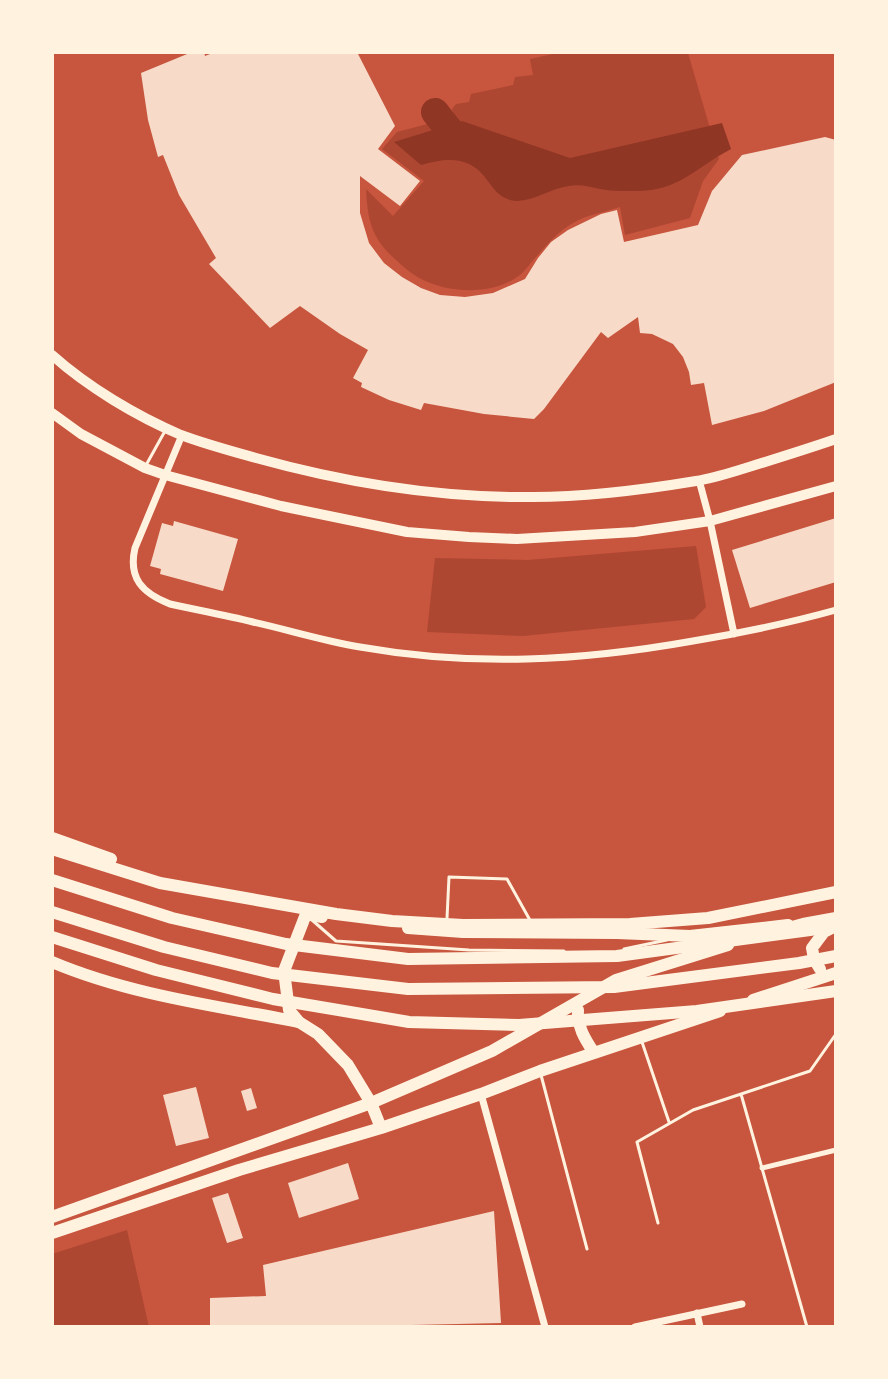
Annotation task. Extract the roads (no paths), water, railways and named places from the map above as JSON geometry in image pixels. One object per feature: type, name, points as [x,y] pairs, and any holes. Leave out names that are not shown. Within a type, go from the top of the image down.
[{"type":"highway","points":[[52,838],[186,886],[306,914],[392,926],[690,936],[836,918]]},
{"type":"highway","points":[[52,849],[160,883],[392,921],[630,924],[708,918],[836,892]]},
{"type":"highway","points":[[52,880],[172,918],[286,944],[408,959],[617,956],[836,925]]},
{"type":"highway","points":[[52,912],[164,947],[272,973],[408,989],[614,987],[836,956]]},
{"type":"highway","points":[[306,914],[284,971],[289,1010],[348,1065],[371,1103],[381,1128]]},
{"type":"highway","points":[[52,1217],[371,1103],[492,1051],[616,980],[803,924]]},
{"type":"highway","points":[[52,1233],[239,1170],[381,1128],[830,974],[814,959],[812,948],[824,932],[836,925]]},
{"type":"highway","points":[[52,937],[156,970],[273,999],[409,1022],[519,1025],[697,1011],[836,991]]},
{"type":"highway","points":[[52,962],[158,995],[299,1022]]},
{"type":"highway","points":[[578,1003],[577,1018],[583,1036],[594,1053]]},
{"type":"main road","points":[[52,355],[117,402],[182,435],[290,468],[411,490],[545,497],[629,490],[699,480],[778,459],[836,439]]},
{"type":"main road","points":[[52,413],[81,434],[145,468],[165,475],[281,506],[407,532],[517,539],[635,532],[710,521],[836,486]]},
{"type":"street","points":[[182,435],[135,548],[132,571],[138,582],[158,599],[170,604],[359,647],[466,660],[520,661],[646,649],[734,634],[836,610]]},
{"type":"street","points":[[699,480],[734,634]]},
{"type":"street","points":[[481,1094],[545,1327]]},
{"type":"street","points":[[762,1168],[836,1150]]},
{"type":"street","points":[[635,1327],[742,1304]]},
{"type":"street","points":[[697,1313],[700,1327]]},
{"type":"lane","points":[[145,468],[166,428]]},
{"type":"lane","points":[[446,930],[449,877],[507,879],[537,932]]},
{"type":"lane","points":[[306,914],[336,941],[469,950],[614,951],[690,936]]},
{"type":"lane","points":[[658,1223],[637,1142],[693,1110],[810,1071],[836,1034]]},
{"type":"lane","points":[[641,1038],[669,1123]]},
{"type":"lane","points":[[540,1071],[587,1249]]},
{"type":"lane","points":[[741,1094],[807,1327]]},
{"type":"waterway","points":[[435,112],[457,140],[475,147]]}]
